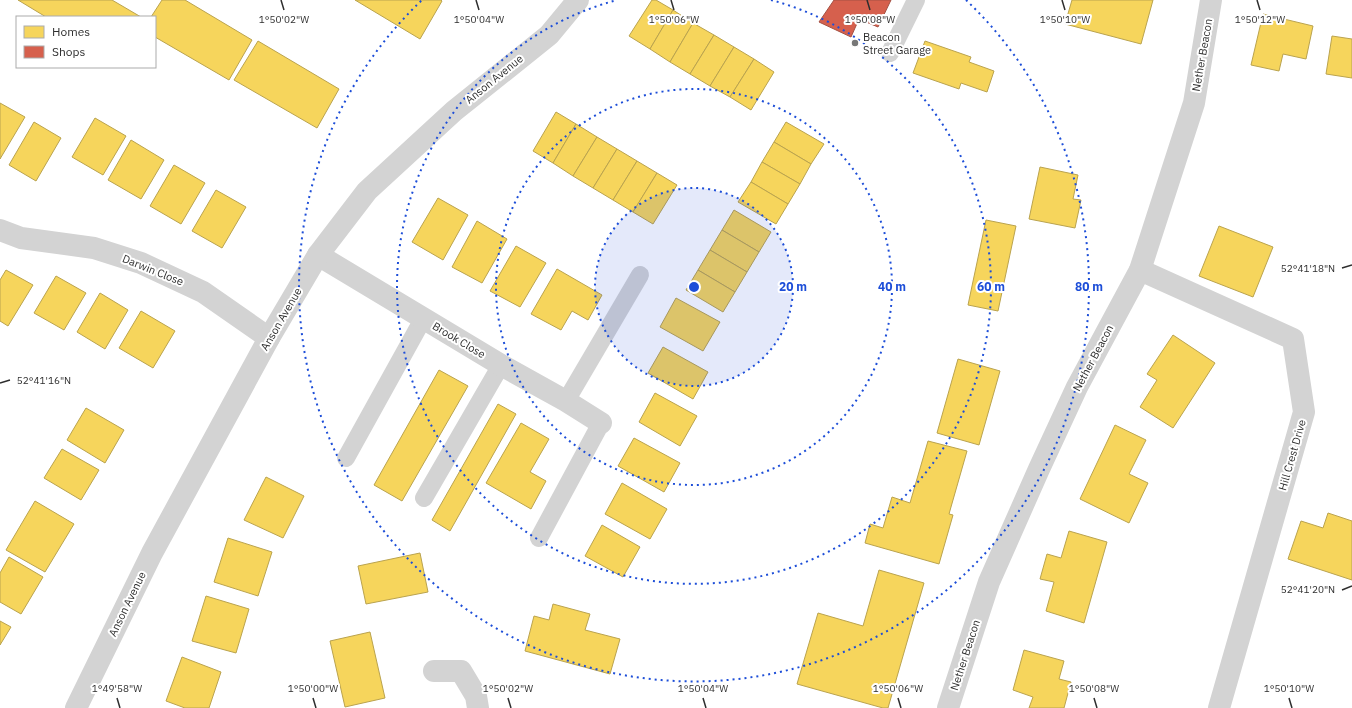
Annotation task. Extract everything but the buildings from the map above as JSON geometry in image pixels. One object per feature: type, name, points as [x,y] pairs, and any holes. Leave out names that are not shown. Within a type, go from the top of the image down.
[{"type":"street","name":"Anson Avenue","points":[[76,708],[152,553],[269,338],[318,255],[367,191],[454,111],[549,36],[578,0]]},
{"type":"street","name":"Nether Beacon","points":[[948,708],[989,582],[1077,387],[1140,270],[1194,103],[1211,0]]},
{"type":"street","name":"Darwin Close","points":[[0,230],[21,238],[94,248],[141,263],[204,292],[269,338]]},
{"type":"street","name":"Brook Close","points":[[318,255],[501,365],[566,400],[601,423]]},
{"type":"street","name":"Hill Crest Drive","points":[[1140,270],[1293,339],[1304,412],[1219,708]]},
{"type":"street","points":[[434,671],[461,671],[476,696],[478,708]]},
{"type":"lane","points":[[890,52],[916,0]]},
{"type":"lane","points":[[566,400],[640,275]]},
{"type":"lane","points":[[346,458],[423,319]]},
{"type":"lane","points":[[424,498],[501,365]]},
{"type":"lane","points":[[539,538],[601,423]]},
{"type":"place","name":"Beacon Street Garage","points":[[855,43]]}]
